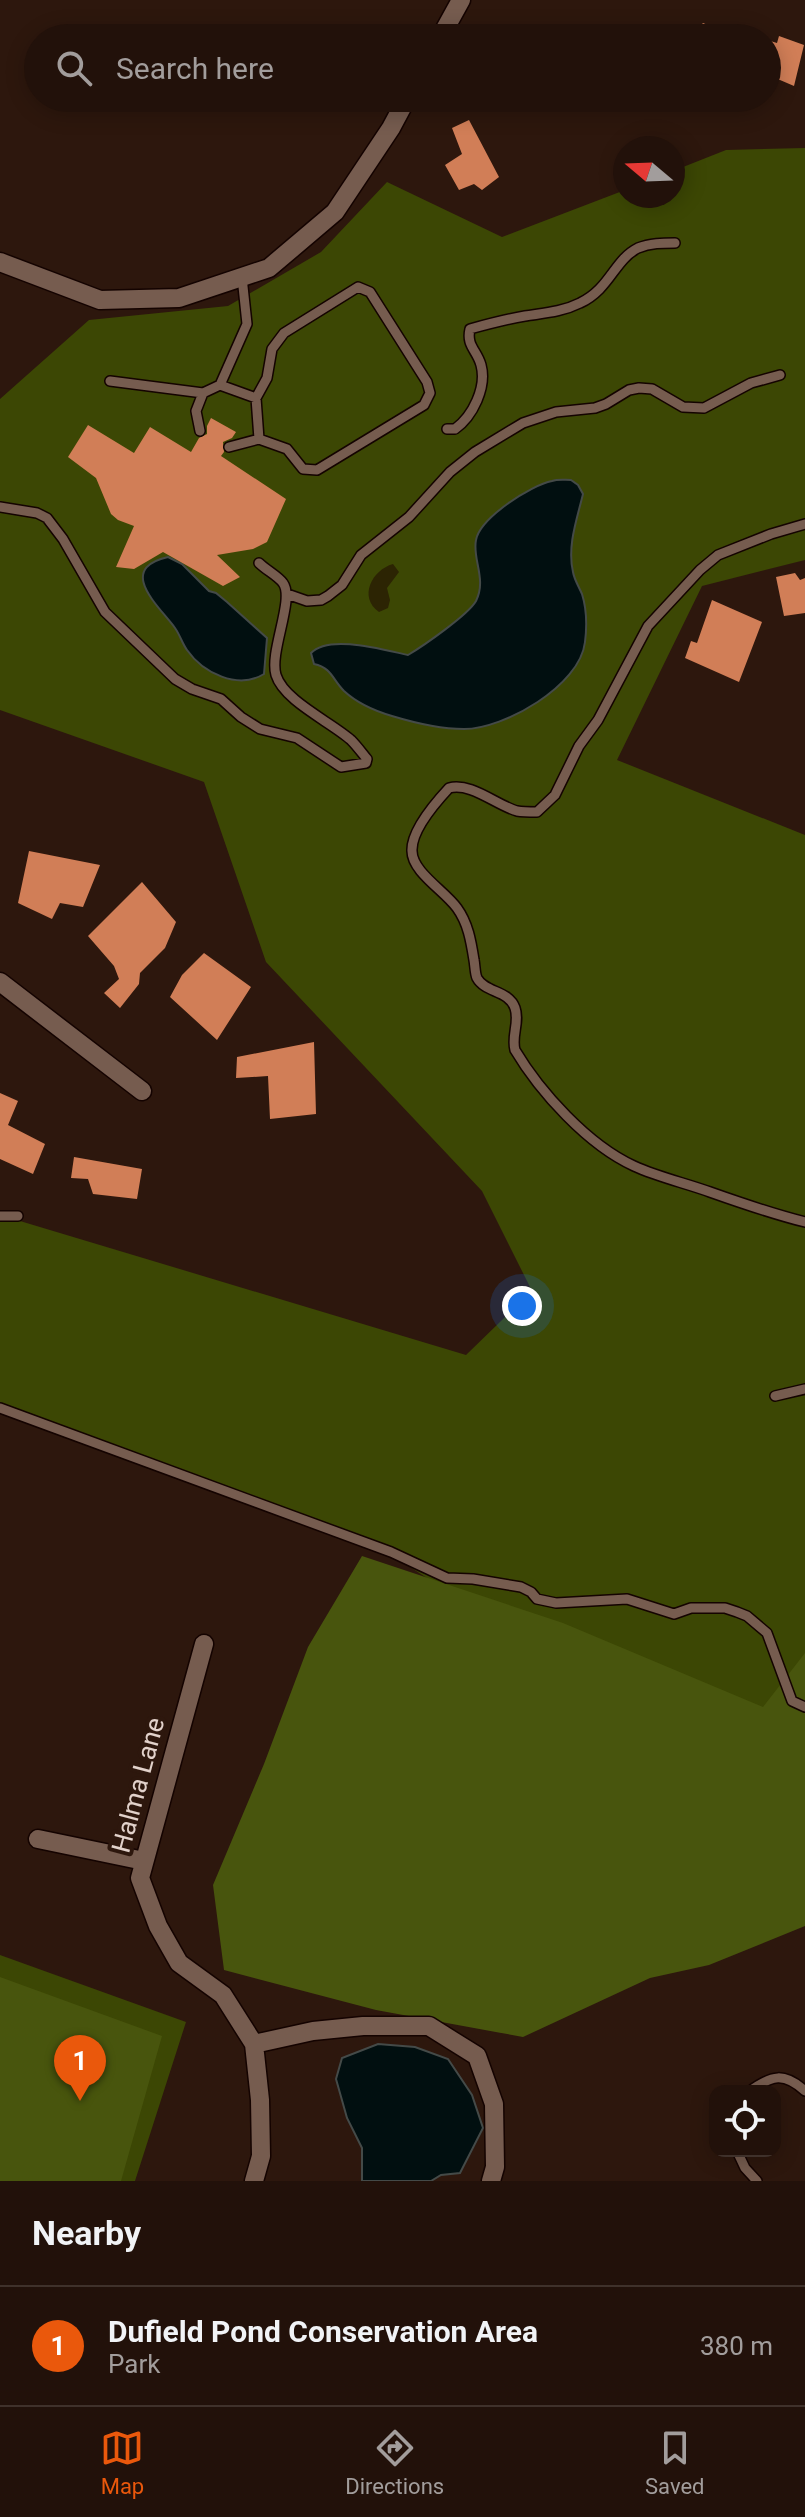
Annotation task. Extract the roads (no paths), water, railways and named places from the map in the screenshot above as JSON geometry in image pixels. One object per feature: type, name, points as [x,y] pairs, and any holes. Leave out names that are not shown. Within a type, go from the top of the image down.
[{"type":"street","points":[[448,24],[461,0]]},
{"type":"street","points":[[0,262],[100,300],[179,298],[269,268],[335,212],[400,112]]},
{"type":"street","points":[[0,982],[142,1091]]},
{"type":"street","name":"Halma Lane","points":[[204,1644],[140,1878],[158,1926],[179,1963],[223,1995],[254,2044]]},
{"type":"street","points":[[38,1839],[144,1861]]},
{"type":"street","points":[[254,2181],[261,2156],[260,2100],[254,2044],[313,2031],[363,2026],[429,2026],[477,2056],[494,2104],[495,2167],[491,2181]]},
{"type":"lane","points":[[447,429],[455,429],[468,418],[483,379],[482,367],[468,339],[470,329],[549,314],[573,306],[599,291],[636,249],[654,243],[675,243]]},
{"type":"lane","points":[[110,381],[203,393],[220,385],[247,324],[242,277]]},
{"type":"lane","points":[[229,447],[259,439],[287,449],[303,469],[317,470],[424,405],[430,393],[427,382],[370,292],[358,287],[284,333],[272,349],[267,378],[256,398],[259,439]]},
{"type":"lane","points":[[287,594],[307,601],[328,596],[342,585],[361,555],[409,517],[450,472],[475,452],[523,423],[556,412],[595,408],[639,388],[652,389],[683,407],[704,408],[751,383],[780,375]]},
{"type":"lane","points":[[220,385],[256,398]]},
{"type":"lane","points":[[200,431],[196,411],[203,393]]},
{"type":"lane","points":[[0,507],[37,513],[47,518],[63,539],[105,612],[175,679],[221,699],[260,729],[297,738],[336,765],[366,763],[367,759],[353,742],[298,701],[276,675],[277,644],[287,594],[283,583],[259,563]]},
{"type":"lane","points":[[805,524],[718,555],[648,626],[598,720],[579,746],[555,795],[542,808],[537,812],[516,811],[456,786],[449,788],[418,829],[411,853],[416,866],[456,906],[464,920],[477,978],[485,986],[506,995],[514,1004],[517,1019],[513,1043],[515,1050],[545,1093],[565,1114],[604,1147],[634,1166],[805,1222]]},
{"type":"lane","points":[[0,1216],[18,1216]]},
{"type":"lane","points":[[775,1396],[805,1389]]},
{"type":"lane","points":[[0,1408],[391,1552],[447,1578],[521,1587],[537,1599],[556,1603],[627,1599],[674,1614],[691,1608],[725,1608],[737,1612],[767,1633],[792,1701],[805,1707]]},
{"type":"lane","points":[[758,2085],[779,2077],[794,2081],[805,2091]]},
{"type":"lane","points":[[740,2157],[757,2181]]},
{"type":"place","name":"Dufield Pond Conservation Area","points":[[80,2101]]}]
